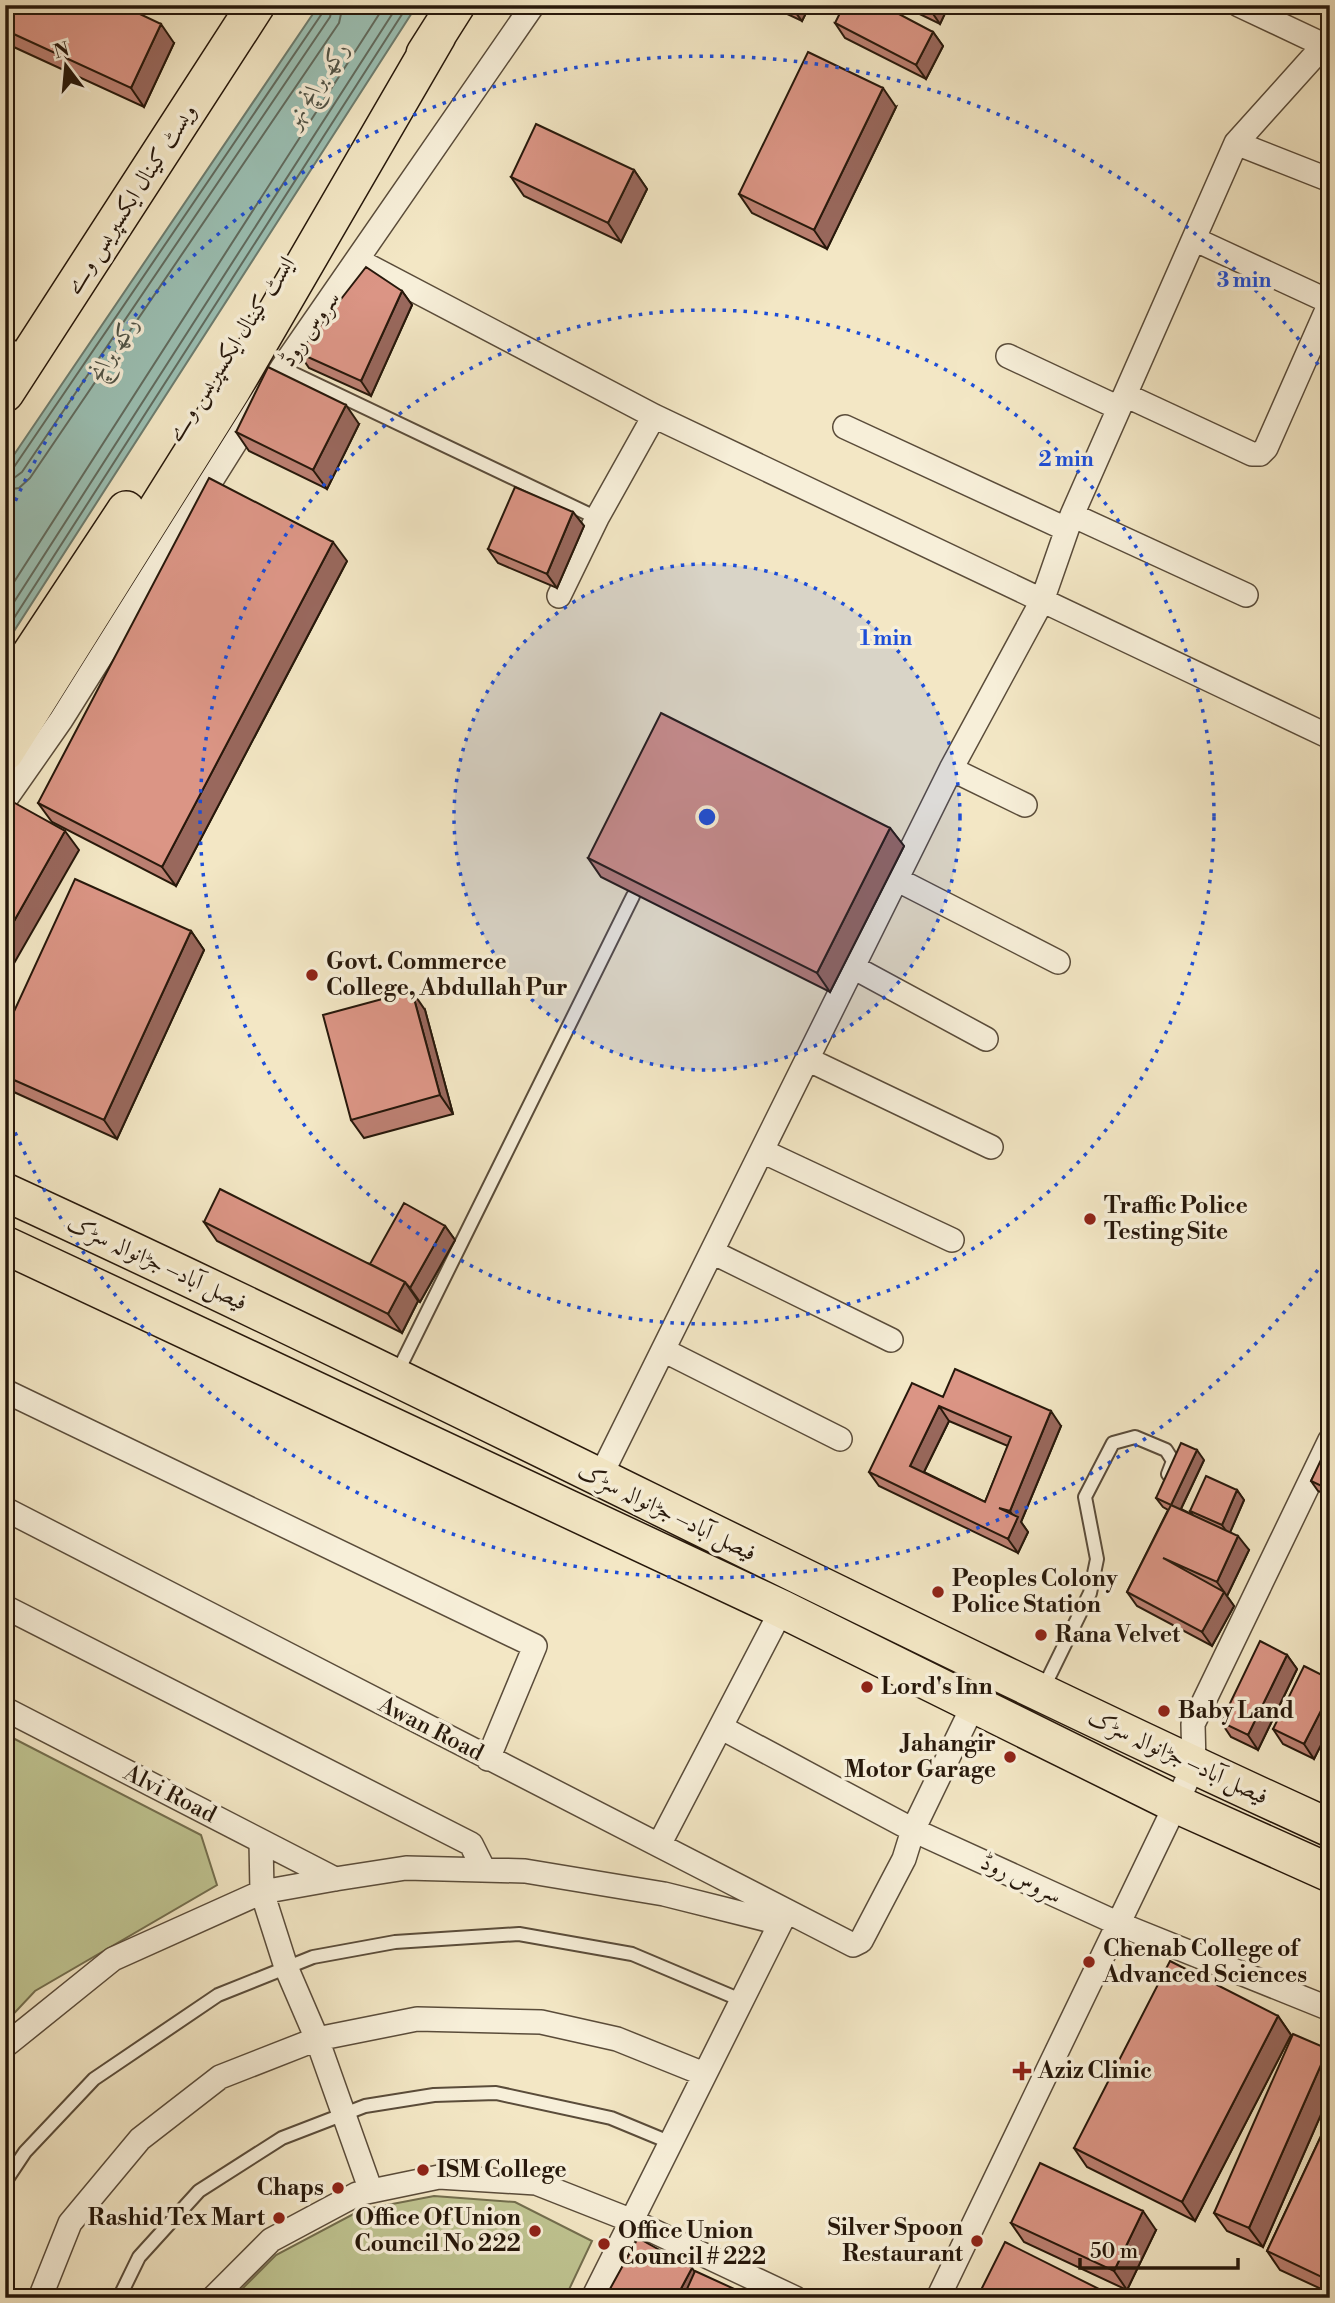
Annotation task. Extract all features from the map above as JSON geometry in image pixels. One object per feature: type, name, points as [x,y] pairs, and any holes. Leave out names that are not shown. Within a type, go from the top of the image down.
[{"type":"main road","name":"ویسٹ کینال ایکسپریس وے","points":[[5,393],[257,5]]},
{"type":"main road","name":"ایسٹ کینال ایکسپریس وے","points":[[5,693],[456,5]]},
{"type":"main road","points":[[5,752],[231,391],[437,36]]},
{"type":"main road","points":[[6,350],[163,150]]},
{"type":"main road","name":"فیصل آباد– جڑانوالہ سڑک","points":[[5,1192],[149,1258],[599,1479],[1330,1828]]},
{"type":"main road","name":"فیصل آباد– جڑانوالہ سڑک","points":[[8,1255],[266,1364],[782,1609],[973,1706],[1176,1804],[1330,1873]]},
{"type":"street","name":"سروس روڈ","points":[[5,800],[61,720],[282,368],[359,261],[533,5]]},
{"type":"street","points":[[599,1479],[951,769],[1042,601],[1069,522],[1196,240],[1236,143],[1327,47],[1239,5]]},
{"type":"street","points":[[1236,143],[1330,180]]},
{"type":"street","points":[[1008,356],[1252,454],[1260,454],[1266,448],[1330,303],[1196,240]]},
{"type":"street","points":[[359,261],[654,416],[1330,737]]},
{"type":"street","points":[[559,596],[597,518],[654,416]]},
{"type":"street","points":[[845,427],[1246,595]]},
{"type":"street","points":[[951,769],[1025,805]]},
{"type":"street","points":[[896,879],[1058,962]]},
{"type":"street","points":[[853,967],[986,1039]]},
{"type":"street","points":[[807,1059],[991,1147]]},
{"type":"street","points":[[762,1151],[952,1240]]},
{"type":"street","points":[[712,1252],[891,1340]]},
{"type":"street","points":[[663,1350],[840,1439]]},
{"type":"street","points":[[5,1391],[535,1646],[488,1759]]},
{"type":"street","points":[[938,2298],[1194,1765],[1193,1724],[1330,1440]]},
{"type":"street","name":"Awan Road","points":[[5,1509],[659,1845],[783,1916],[858,1944],[904,1859],[912,1830]]},
{"type":"street","points":[[5,1608],[471,1844],[484,1870]]},
{"type":"street","points":[[659,1845],[782,1609]]},
{"type":"street","points":[[912,1830],[973,1706]]},
{"type":"street","name":"Alvi Road","points":[[5,1709],[335,1879]]},
{"type":"street","name":"سروس روڈ","points":[[722,1728],[912,1830],[1119,1924],[1330,2009]]},
{"type":"street","points":[[261,1842],[262,1892],[286,1967],[317,2039],[371,2191]]},
{"type":"street","points":[[5,2046],[113,1959],[262,1892],[335,1879],[406,1868],[525,1871],[783,1916],[593,2298]]},
{"type":"street","points":[[40,2298],[70,2223],[140,2139],[220,2077],[317,2039],[417,2019],[541,2022],[617,2039],[704,2074]]},
{"type":"street","points":[[213,2298],[271,2240],[357,2194],[439,2177],[536,2183],[630,2220],[795,2298]]},
{"type":"lane","points":[[282,368],[597,518]]},
{"type":"lane","points":[[394,1378],[633,896]]},
{"type":"lane","points":[[1041,1692],[1090,1593],[1097,1559],[1085,1497],[1113,1443],[1135,1437],[1166,1450],[1173,1461],[1165,1483]]},
{"type":"lane","points":[[5,2182],[25,2152],[94,2079],[218,1995],[313,1957],[395,1942],[519,1934],[632,1954],[741,2000]]},
{"type":"lane","points":[[118,2298],[139,2257],[199,2191],[282,2138],[365,2106],[434,2095],[496,2093],[611,2118],[669,2142]]},
{"type":"green space","points":[[5,1734],[201,1835],[217,1885],[35,1991],[5,2023]]},
{"type":"green space","points":[[434,2196],[515,2202],[592,2241],[565,2298],[233,2298],[276,2255],[361,2210]]},
{"type":"water","points":[[319,5],[417,5],[5,645],[5,468]]},
{"type":"building","points":[[5,5],[121,5],[161,24],[131,88],[5,30]]},
{"type":"building","points":[[844,5],[882,5],[933,32],[916,65],[835,23]]},
{"type":"building","points":[[808,52],[883,88],[814,230],[739,194]]},
{"type":"building","points":[[536,124],[634,170],[608,223],[511,177]]},
{"type":"building","points":[[366,267],[402,291],[361,381],[299,353]]},
{"type":"building","points":[[268,367],[346,405],[313,470],[236,432]]},
{"type":"building","points":[[209,478],[333,542],[162,867],[38,803]]},
{"type":"building","points":[[515,487],[573,512],[547,574],[488,549]]},
{"type":"building","points":[[661,713],[890,828],[817,973],[588,858]]},
{"type":"building","points":[[13,802],[65,831],[5,937],[5,815]]},
{"type":"building","points":[[75,879],[191,931],[104,1120],[5,1076],[5,1031]]},
{"type":"building","points":[[412,991],[440,1095],[351,1120],[323,1015]]},
{"type":"building","points":[[220,1189],[405,1282],[388,1314],[204,1222]]},
{"type":"building","points":[[404,1203],[445,1226],[410,1288],[405,1282],[370,1264]]},
{"type":"building","points":[[955,1369],[1051,1411],[1010,1511],[999,1508],[1018,1517],[1008,1539],[869,1472],[912,1383],[943,1397]],"holes":[[[939,1406],[1011,1437],[985,1502],[910,1466]]]},
{"type":"building","points":[[1181,1443],[1197,1450],[1171,1505],[1156,1498]]},
{"type":"building","points":[[1330,1445],[1330,1490],[1311,1481]]},
{"type":"building","points":[[1206,1476],[1237,1490],[1222,1525],[1190,1511]]},
{"type":"building","points":[[1171,1505],[1238,1536],[1217,1582],[1163,1558],[1224,1592],[1202,1632],[1127,1592]]},
{"type":"building","points":[[1260,1641],[1287,1655],[1248,1735],[1221,1722]]},
{"type":"building","points":[[1304,1666],[1330,1679],[1330,1693],[1304,1744],[1273,1729]]},
{"type":"building","points":[[1170,1961],[1278,2016],[1182,2202],[1074,2148]]},
{"type":"building","points":[[1293,2034],[1328,2049],[1249,2228],[1214,2213]]},
{"type":"building","points":[[1330,2117],[1330,2281],[1267,2251]]},
{"type":"building","points":[[1040,2163],[1143,2211],[1114,2271],[1011,2223]]},
{"type":"building","points":[[638,2238],[692,2268],[676,2298],[605,2298]]},
{"type":"building","points":[[1005,2242],[1107,2293],[1105,2298],[977,2298]]},
{"type":"building","points":[[695,2271],[754,2298],[683,2298]]},
{"type":"place","name":"Govt. Commerce College, Abdullah Pur","points":[[312,975]]},
{"type":"place","name":"Traffic Police Testing Site","points":[[1090,1219]]},
{"type":"place","name":"Peoples Colony Police Station","points":[[938,1592]]},
{"type":"place","name":"Rana Velvet","points":[[1041,1635]]},
{"type":"place","name":"Lord's Inn","points":[[867,1687]]},
{"type":"place","name":"Baby Land","points":[[1164,1711]]},
{"type":"place","name":"Jahangir Motor Garage","points":[[1010,1757]]},
{"type":"place","name":"Chenab College of Advanced Sciences","points":[[1089,1962]]},
{"type":"place","name":"Aziz Clinic","points":[[1022,2071]]},
{"type":"place","name":"ISM College","points":[[423,2170]]},
{"type":"place","name":"Chaps","points":[[338,2188]]},
{"type":"place","name":"Rashid Tex Mart","points":[[279,2218]]},
{"type":"place","name":"Office Of Union Council No 222","points":[[535,2231]]},
{"type":"place","name":"Silver Spoon Restaurant","points":[[977,2241]]},
{"type":"place","name":"Office Union Council # 222","points":[[604,2244]]},
{"type":"water label","name":"رکھ برانچ نہر","points":[[317,85]]},
{"type":"water label","name":"رکھ برانچ","points":[[114,349]]}]
